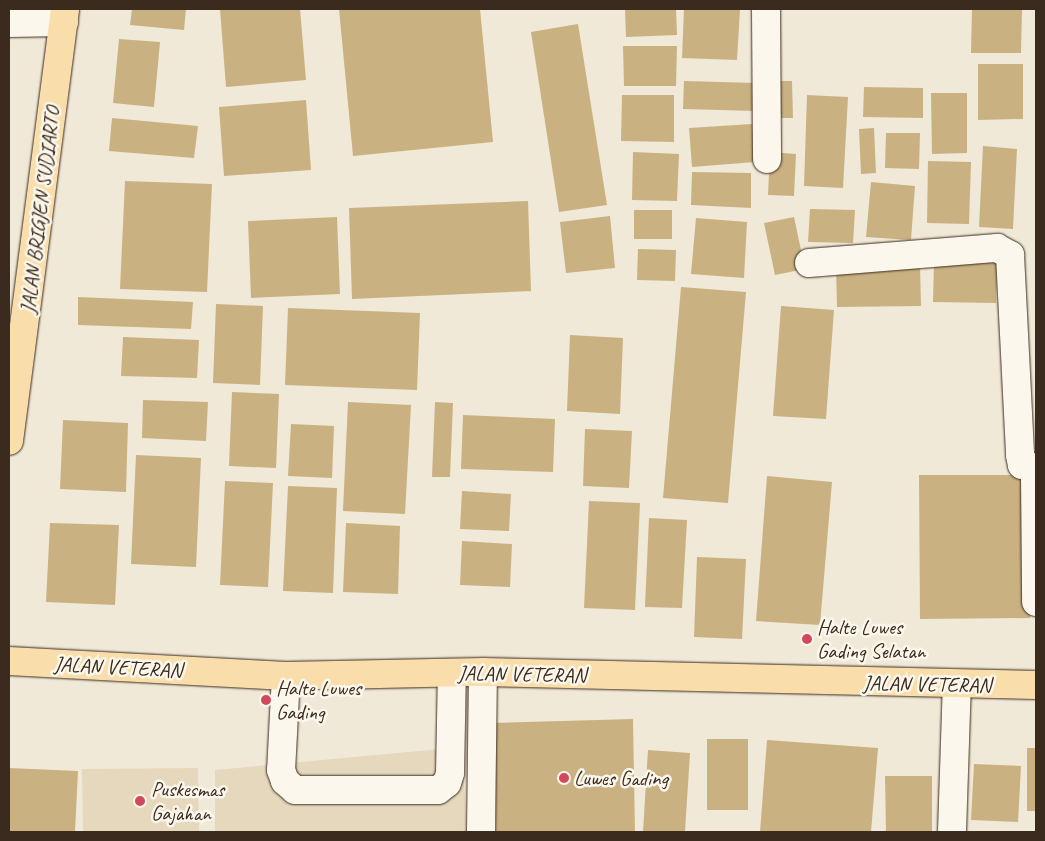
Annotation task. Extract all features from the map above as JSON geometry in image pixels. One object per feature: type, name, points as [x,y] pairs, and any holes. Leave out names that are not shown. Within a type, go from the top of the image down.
[{"type":"main road","name":"JALAN BRIGJEN SUDIARTO","points":[[9,440],[64,16]]},
{"type":"main road","name":"JALAN VETERAN","points":[[9,661],[286,676],[483,672],[957,685],[1036,685]]},
{"type":"street","points":[[766,9],[768,158]]},
{"type":"street","points":[[9,23],[64,16]]},
{"type":"street","points":[[809,263],[997,248],[1010,255],[1020,455],[1022,464],[1032,467],[1035,476],[1036,602]]},
{"type":"street","points":[[481,832],[483,672]]},
{"type":"street","points":[[286,676],[281,770],[285,780],[295,790],[438,790],[447,783],[450,773],[452,673]]},
{"type":"street","points":[[952,832],[957,685]]},
{"type":"shaded area","points":[[462,747],[467,832],[215,832],[215,770]]},
{"type":"shaded area","name":"Puskesmas Gajahan","points":[[198,768],[199,832],[83,832],[82,769]]},
{"type":"building","points":[[132,9],[186,9],[184,30],[130,25]]},
{"type":"building","points":[[220,9],[300,9],[306,80],[226,87]]},
{"type":"building","points":[[339,9],[480,9],[493,142],[353,156]]},
{"type":"building","points":[[625,9],[676,9],[677,35],[626,37]]},
{"type":"building","points":[[684,9],[740,10],[737,60],[682,58]]},
{"type":"building","points":[[972,9],[1022,9],[1021,53],[971,53]]},
{"type":"building","points":[[578,24],[607,205],[559,212],[531,32]]},
{"type":"building","points":[[119,39],[160,42],[154,107],[113,103]]},
{"type":"building","points":[[623,46],[677,46],[676,86],[624,86]]},
{"type":"building","points":[[978,64],[1023,64],[1023,119],[978,120]]},
{"type":"building","points":[[684,81],[757,83],[756,111],[683,109]]},
{"type":"building","points":[[767,81],[792,81],[793,118],[769,118]]},
{"type":"building","points":[[864,87],[923,88],[923,118],[863,117]]},
{"type":"building","points":[[931,93],[967,93],[967,153],[932,154]]},
{"type":"building","points":[[622,95],[674,95],[674,142],[621,141]]},
{"type":"building","points":[[807,95],[848,97],[843,188],[804,186]]},
{"type":"building","points":[[306,100],[311,170],[224,176],[219,107]]},
{"type":"building","points":[[112,118],[198,126],[194,158],[109,151]]},
{"type":"building","points":[[752,124],[755,162],[692,167],[689,128]]},
{"type":"building","points":[[874,128],[876,173],[861,174],[859,129]]},
{"type":"building","points":[[886,133],[920,133],[919,169],[885,168]]},
{"type":"building","points":[[983,146],[1017,149],[1013,229],[979,227]]},
{"type":"building","points":[[633,152],[679,154],[677,201],[632,200]]},
{"type":"building","points":[[770,152],[796,154],[794,196],[768,195]]},
{"type":"building","points":[[928,161],[971,162],[969,224],[927,223]]},
{"type":"building","points":[[692,172],[751,173],[751,208],[691,205]]},
{"type":"building","points":[[125,181],[212,184],[207,292],[120,289]]},
{"type":"building","points":[[871,182],[915,186],[911,240],[866,237]]},
{"type":"building","points":[[528,201],[531,291],[352,299],[349,208]]},
{"type":"building","points":[[810,209],[855,210],[853,243],[808,242]]},
{"type":"building","points":[[634,210],[672,210],[672,239],[634,239]]},
{"type":"building","points":[[610,216],[615,268],[566,273],[560,222]]},
{"type":"building","points":[[337,217],[340,294],[251,298],[248,221]]},
{"type":"building","points":[[794,217],[805,269],[775,275],[764,223]]},
{"type":"building","points":[[696,218],[747,222],[744,278],[691,274]]},
{"type":"building","points":[[638,249],[676,250],[675,281],[637,280]]},
{"type":"building","points":[[934,262],[997,263],[996,303],[933,302]]},
{"type":"building","points":[[920,265],[921,306],[837,307],[836,267]]},
{"type":"building","points":[[681,287],[746,292],[728,503],[663,498]]},
{"type":"building","points":[[78,297],[193,302],[191,329],[78,325]]},
{"type":"building","points":[[216,304],[263,306],[260,385],[213,383]]},
{"type":"building","points":[[781,306],[834,310],[826,419],[773,416]]},
{"type":"building","points":[[288,308],[420,313],[417,390],[285,385]]},
{"type":"building","points":[[570,335],[623,338],[620,414],[567,411]]},
{"type":"building","points":[[123,337],[199,340],[197,378],[121,376]]},
{"type":"building","points":[[232,392],[279,394],[276,468],[229,466]]},
{"type":"building","points":[[143,400],[208,402],[206,441],[142,438]]},
{"type":"building","points":[[348,402],[411,405],[405,514],[343,511]]},
{"type":"building","points":[[435,402],[453,403],[450,477],[432,477]]},
{"type":"building","points":[[463,415],[555,419],[553,472],[461,469]]},
{"type":"building","points":[[63,420],[128,423],[126,492],[60,489]]},
{"type":"building","points":[[291,424],[334,426],[332,478],[288,476]]},
{"type":"building","points":[[585,429],[632,431],[629,488],[583,486]]},
{"type":"building","points":[[136,455],[201,458],[196,567],[131,564]]},
{"type":"building","points":[[919,475],[1030,475],[1030,618],[920,619]]},
{"type":"building","points":[[767,476],[832,482],[820,625],[756,621]]},
{"type":"building","points":[[225,481],[273,483],[268,587],[220,585]]},
{"type":"building","points":[[288,486],[337,488],[333,593],[283,591]]},
{"type":"building","points":[[462,491],[511,494],[509,531],[460,529]]},
{"type":"building","points":[[589,501],[640,503],[635,610],[584,608]]},
{"type":"building","points":[[649,518],[687,520],[682,608],[645,607]]},
{"type":"building","points":[[50,523],[119,525],[115,605],[46,602]]},
{"type":"building","points":[[346,523],[400,526],[398,594],[343,592]]},
{"type":"building","points":[[462,541],[512,544],[510,587],[460,585]]},
{"type":"building","points":[[697,557],[746,559],[742,639],[694,637]]},
{"type":"building","name":"Luwes Gading","points":[[633,719],[635,832],[496,832],[493,723]]},
{"type":"building","points":[[707,739],[748,739],[748,810],[707,810]]},
{"type":"building","points":[[767,740],[878,748],[871,832],[760,832]]},
{"type":"building","points":[[1027,748],[1036,748],[1036,811],[1027,811]]},
{"type":"building","points":[[648,750],[690,753],[685,832],[643,832]]},
{"type":"building","points":[[974,764],[1021,766],[1018,822],[971,820]]},
{"type":"building","points":[[9,768],[78,771],[75,832],[9,832]]},
{"type":"building","points":[[885,776],[932,776],[932,832],[886,832]]},
{"type":"place","name":"Halte Luwes Gading Selatan","points":[[807,639]]},
{"type":"place","name":"Halte Luwes Gading","points":[[266,700]]},
{"type":"place","name":"Luwes Gading","points":[[564,778]]},
{"type":"place","name":"Puskesmas Gajahan","points":[[140,801]]}]
